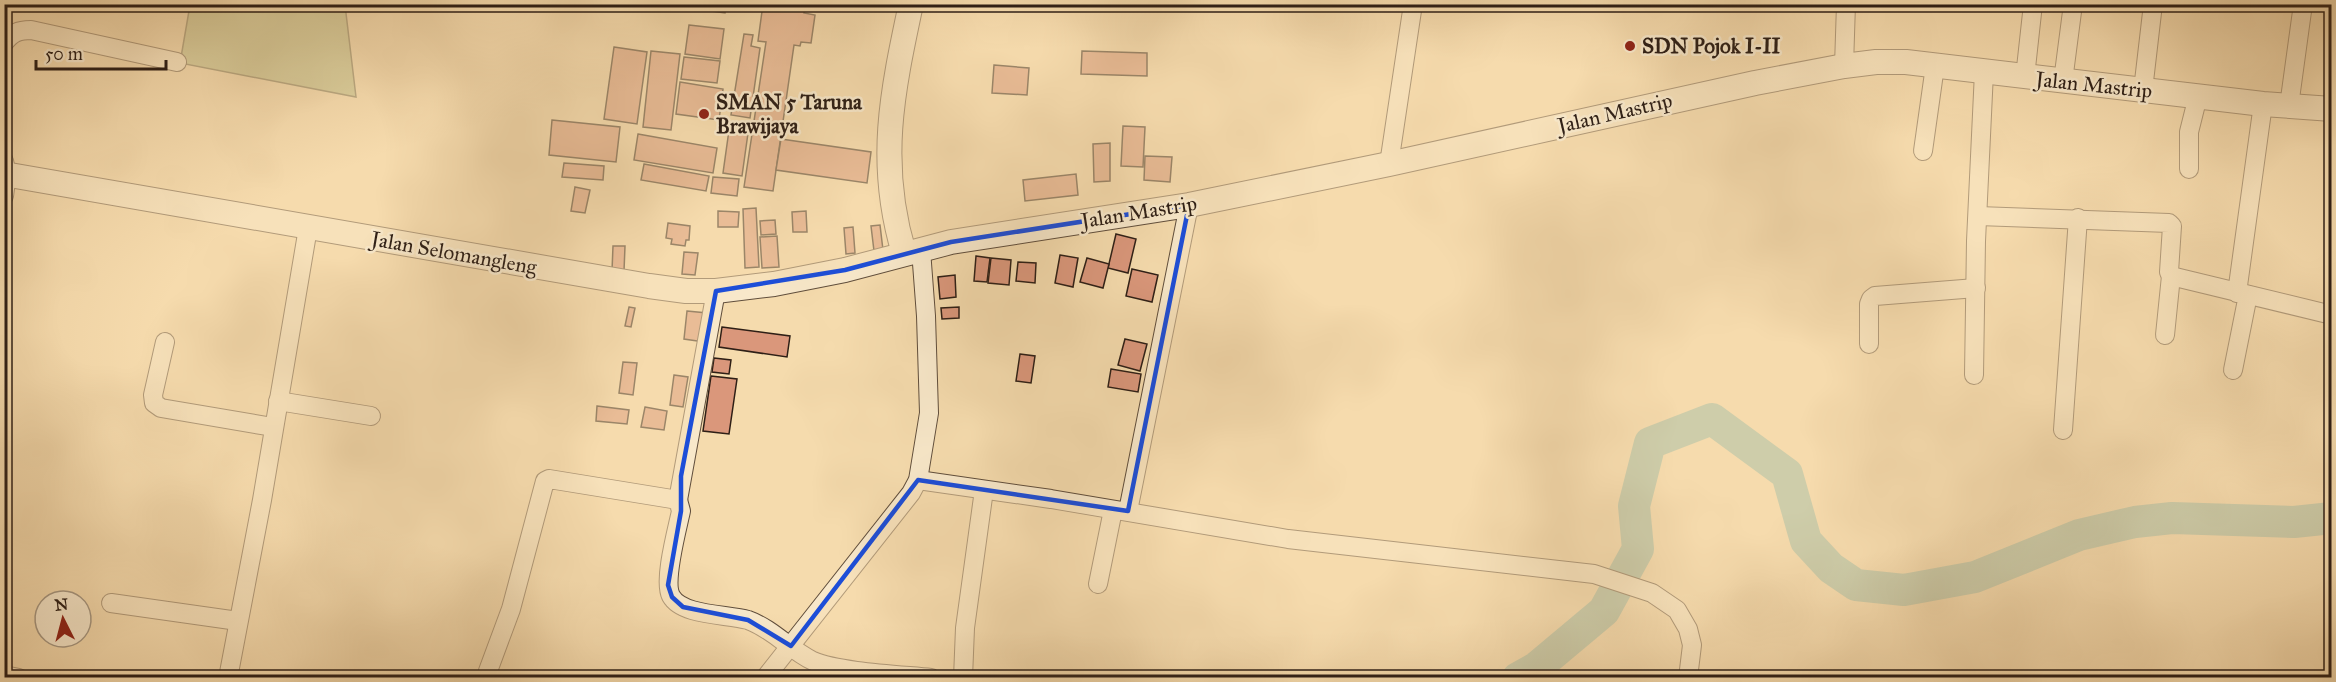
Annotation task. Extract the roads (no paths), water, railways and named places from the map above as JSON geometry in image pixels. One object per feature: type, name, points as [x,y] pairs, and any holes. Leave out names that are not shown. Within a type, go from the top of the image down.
[{"type":"street","points":[[765,678],[786,642],[911,493],[918,480],[929,413],[926,316],[912,251],[894,217],[890,185],[889,131],[912,4]]},
{"type":"street","points":[[1389,164],[1413,4]]},
{"type":"street","points":[[1844,66],[1846,4]]},
{"type":"street","points":[[2025,77],[2033,4]]},
{"type":"street","points":[[2063,81],[2073,4]]},
{"type":"street","points":[[2143,90],[2152,4]]},
{"type":"street","points":[[2289,106],[2303,4]]},
{"type":"street","points":[[4,43],[11,35],[21,30],[31,30],[177,63]]},
{"type":"street","name":"Jalan Mastrip","points":[[912,251],[1036,228],[1189,205],[1389,164],[1621,111],[1844,66],[1906,62],[2263,104],[2331,109]]},
{"type":"street","points":[[1923,151],[1935,66]]},
{"type":"street","points":[[1974,375],[1984,72]]},
{"type":"street","points":[[2189,169],[2189,132],[2198,96]]},
{"type":"street","points":[[2233,370],[2263,104]]},
{"type":"street","name":"Jalan Selomangleng","points":[[5,176],[686,291],[716,291],[774,284],[845,270],[912,251]]},
{"type":"street","points":[[1098,585],[1121,511],[1189,205]]},
{"type":"street","points":[[1978,216],[2169,223],[2172,226],[2169,272],[2171,276],[2165,335]]},
{"type":"street","points":[[2063,430],[2078,218]]},
{"type":"street","points":[[228,678],[308,228]]},
{"type":"street","points":[[2171,276],[2331,315]]},
{"type":"street","points":[[1869,344],[1869,304],[1875,296],[1976,288]]},
{"type":"street","points":[[716,291],[678,500],[681,511],[668,585],[672,597],[683,608],[748,620],[813,661],[849,669],[931,678]]},
{"type":"street","points":[[165,342],[153,394],[154,403],[161,408],[273,427]]},
{"type":"street","points":[[278,401],[371,416]]},
{"type":"street","points":[[488,671],[511,609],[546,481],[549,479],[678,500]]},
{"type":"street","points":[[918,480],[1288,539],[1594,574],[1652,593],[1677,610],[1688,629],[1692,645],[1688,678]]},
{"type":"street","points":[[963,678],[965,628],[984,490]]},
{"type":"street","points":[[111,603],[238,621]]},
{"type":"street","points":[[4,675],[19,678]]},
{"type":"waterway","points":[[1518,678],[1536,668],[1604,611],[1638,549],[1634,506],[1650,443],[1712,419],[1787,474],[1806,541],[1831,568],[1856,585],[1904,590],[1975,577],[2079,535],[2135,522],[2172,518],[2294,522],[2332,518]]},
{"type":"place","name":"SDN Pojok I-II","points":[[1630,46]]},
{"type":"place","name":"SMAN 5 Taruna Brawijaya","points":[[704,114]]}]
